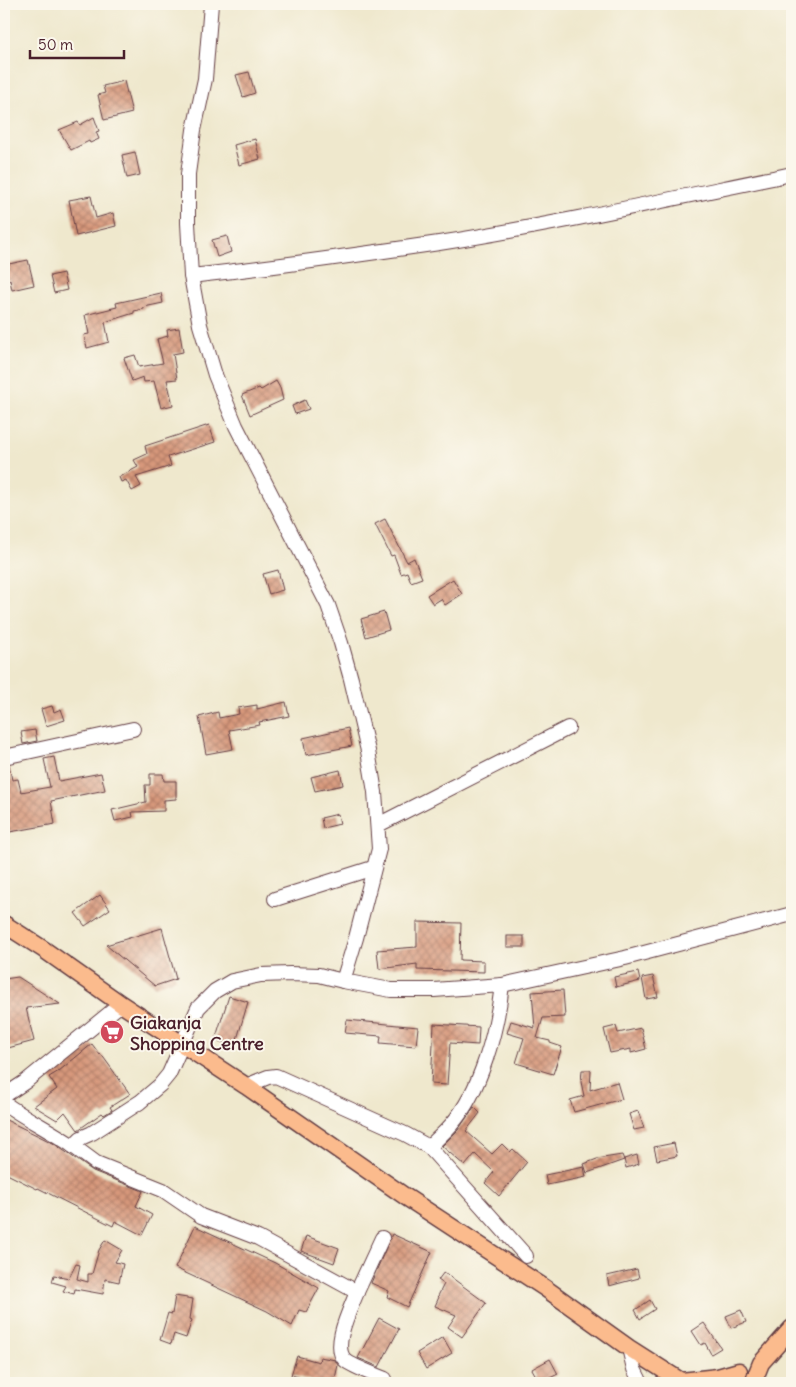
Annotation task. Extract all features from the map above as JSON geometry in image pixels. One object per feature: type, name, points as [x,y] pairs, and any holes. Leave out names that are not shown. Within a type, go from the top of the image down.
[{"type":"main road","points":[[4,924],[682,1382],[718,1377],[734,1377],[761,1363]]},
{"type":"main road","points":[[753,1383],[761,1363],[792,1328]]},
{"type":"street","points":[[212,4],[206,79],[194,130],[188,174],[188,223],[192,276],[200,324],[215,375],[236,426],[328,605],[349,670],[368,751],[375,792],[379,849],[343,981]]},
{"type":"street","points":[[192,276],[242,271],[439,243],[640,206],[792,174]]},
{"type":"street","points":[[378,825],[568,728]]},
{"type":"street","points":[[4,757],[133,729]]},
{"type":"street","points":[[275,899],[373,868]]},
{"type":"street","points":[[73,1146],[81,1138],[140,1102],[160,1085],[169,1074],[198,1008],[215,991],[232,981],[261,975],[290,974],[319,975],[391,990],[434,990],[502,985],[624,958],[792,914]]},
{"type":"street","points":[[429,1146],[452,1124],[474,1088],[487,1058],[496,1022],[502,985]]},
{"type":"street","points":[[4,1096],[25,1082],[121,1004]]},
{"type":"street","points":[[246,1086],[268,1077],[276,1076],[429,1146],[526,1256]]},
{"type":"street","points":[[4,1103],[73,1146],[96,1164],[163,1190],[201,1216],[258,1238],[357,1292]]},
{"type":"street","points":[[382,1238],[357,1292],[340,1337],[341,1352],[345,1360],[385,1379],[383,1383]]},
{"type":"street","points":[[630,1348],[634,1369],[641,1383]]},
{"type":"building","points":[[249,72],[255,93],[243,97],[236,75]]},
{"type":"building","points":[[124,81],[132,113],[104,120],[98,95],[105,93],[103,86]]},
{"type":"building","points":[[94,117],[99,131],[96,132],[99,139],[90,143],[89,141],[71,150],[59,130],[78,122],[80,125]]},
{"type":"building","points":[[255,139],[260,159],[239,165],[234,145]]},
{"type":"building","points":[[135,152],[140,175],[127,178],[122,155]]},
{"type":"building","points":[[91,196],[96,218],[113,213],[116,226],[76,236],[69,200]]},
{"type":"building","points":[[227,236],[231,252],[217,257],[212,240]]},
{"type":"building","points":[[28,260],[34,285],[12,290],[10,280],[4,282],[4,265]]},
{"type":"building","points":[[63,273],[67,290],[54,293],[50,276]]},
{"type":"building","points":[[161,293],[163,303],[144,307],[144,309],[134,311],[134,313],[105,322],[109,342],[87,348],[84,335],[89,334],[85,315],[117,307],[116,303]]},
{"type":"building","points":[[179,328],[183,352],[173,354],[177,379],[167,380],[173,405],[161,408],[154,381],[144,382],[143,377],[132,381],[124,358],[135,355],[139,367],[163,363],[157,339],[168,336],[167,330]]},
{"type":"building","points":[[276,381],[283,400],[250,415],[242,395],[259,388],[261,390]]},
{"type":"building","points":[[305,400],[309,409],[295,414],[292,406]]},
{"type":"building","points":[[209,425],[215,442],[168,457],[171,466],[136,477],[141,486],[132,491],[126,480],[121,482],[119,477],[138,467],[134,460],[147,454],[145,446]]},
{"type":"building","points":[[385,519],[407,562],[414,558],[422,578],[411,582],[407,572],[401,574],[394,555],[391,556],[375,524]]},
{"type":"building","points":[[278,570],[283,590],[269,594],[263,574]]},
{"type":"building","points":[[453,579],[462,594],[445,605],[441,599],[433,604],[427,595]]},
{"type":"building","points":[[384,612],[389,630],[366,637],[361,619]]},
{"type":"building","points":[[286,702],[289,716],[259,722],[260,725],[229,730],[233,749],[206,754],[199,717],[218,712],[219,718],[239,714],[238,708],[257,705],[257,709]]},
{"type":"building","points":[[52,706],[54,712],[61,709],[65,720],[46,726],[41,709]]},
{"type":"building","points":[[348,728],[352,746],[306,755],[303,738]]},
{"type":"building","points":[[35,730],[37,741],[23,744],[21,732]]},
{"type":"building","points":[[54,757],[59,781],[101,773],[105,790],[51,801],[55,824],[4,833],[4,766],[9,765],[12,780],[18,779],[21,792],[50,787],[44,759]]},
{"type":"building","points":[[340,770],[343,785],[315,791],[311,777]]},
{"type":"building","points":[[150,774],[163,774],[164,781],[176,781],[176,799],[164,800],[164,811],[132,812],[133,817],[115,821],[112,810],[146,802],[145,785],[150,785]]},
{"type":"building","points":[[338,814],[340,824],[323,828],[321,818]]},
{"type":"building","points":[[100,895],[110,909],[85,926],[75,913]]},
{"type":"building","points":[[417,922],[461,923],[460,960],[484,961],[484,972],[417,970],[417,964],[379,969],[377,950],[417,947]]},
{"type":"building","points":[[162,928],[176,979],[155,986],[106,945]]},
{"type":"building","points":[[507,936],[524,936],[524,947],[507,947]]},
{"type":"building","points":[[638,972],[640,981],[616,987],[614,977]]},
{"type":"building","points":[[653,976],[658,997],[646,999],[642,978]]},
{"type":"building","points":[[18,977],[60,1004],[26,1008],[34,1041],[8,1048],[4,1030],[4,979]]},
{"type":"building","points":[[563,990],[565,1017],[543,1018],[537,1038],[550,1041],[550,1043],[562,1047],[553,1074],[516,1063],[524,1038],[507,1033],[511,1021],[535,1028],[532,992]]},
{"type":"building","points":[[229,996],[248,1002],[235,1046],[215,1040]]},
{"type":"building","points":[[347,1020],[418,1027],[416,1046],[380,1043],[381,1036],[345,1033]]},
{"type":"building","points":[[434,1024],[479,1027],[478,1045],[450,1043],[447,1085],[431,1084]]},
{"type":"building","points":[[616,1026],[618,1033],[641,1028],[646,1049],[631,1053],[631,1049],[610,1053],[604,1029]]},
{"type":"building","points":[[92,1044],[130,1094],[110,1107],[112,1110],[104,1115],[102,1113],[78,1130],[65,1112],[57,1120],[34,1106],[57,1089],[49,1077]]},
{"type":"building","points":[[582,1070],[591,1070],[590,1090],[617,1082],[622,1099],[574,1112],[570,1100],[584,1096],[581,1082]]},
{"type":"building","points":[[474,1107],[480,1113],[466,1131],[492,1154],[502,1144],[510,1152],[513,1149],[527,1162],[499,1196],[485,1183],[494,1172],[475,1154],[465,1166],[442,1146],[458,1130]]},
{"type":"building","points":[[638,1111],[644,1128],[634,1130],[629,1114]]},
{"type":"building","points":[[4,1119],[53,1143],[93,1171],[143,1191],[136,1206],[152,1215],[142,1235],[115,1221],[113,1226],[38,1188],[4,1174]]},
{"type":"building","points":[[674,1143],[677,1156],[657,1160],[654,1147]]},
{"type":"building","points":[[622,1155],[624,1160],[587,1173],[584,1164],[597,1159]]},
{"type":"building","points":[[637,1155],[639,1164],[626,1168],[624,1159]]},
{"type":"building","points":[[584,1167],[586,1177],[547,1185],[545,1175]]},
{"type":"building","points":[[195,1226],[275,1263],[319,1288],[306,1312],[299,1310],[292,1326],[267,1311],[175,1268]]},
{"type":"building","points":[[392,1234],[432,1252],[407,1307],[387,1297],[389,1291],[371,1283]]},
{"type":"building","points":[[306,1236],[339,1248],[334,1263],[301,1251]]},
{"type":"building","points":[[105,1240],[122,1250],[115,1262],[123,1264],[119,1282],[105,1279],[103,1294],[75,1289],[74,1294],[63,1291],[66,1286],[52,1282],[54,1275],[69,1278],[76,1264],[80,1265],[77,1279],[88,1282],[88,1274],[92,1274],[99,1250]]},
{"type":"building","points":[[637,1269],[639,1278],[609,1286],[607,1276]]},
{"type":"building","points":[[444,1272],[486,1303],[462,1337],[448,1327],[456,1315],[435,1306],[444,1284],[438,1280]]},
{"type":"building","points":[[175,1296],[193,1299],[190,1319],[192,1320],[186,1338],[174,1334],[171,1344],[160,1340],[168,1313],[172,1314]]},
{"type":"building","points":[[650,1300],[655,1309],[640,1319],[635,1310]]},
{"type":"building","points":[[741,1310],[746,1322],[731,1328],[726,1316]]},
{"type":"building","points":[[379,1318],[399,1329],[379,1367],[358,1358]]},
{"type":"building","points":[[704,1323],[721,1348],[711,1354],[705,1343],[701,1345],[692,1331]]},
{"type":"building","points":[[443,1337],[452,1353],[426,1369],[417,1353]]},
{"type":"building","points":[[297,1356],[319,1362],[320,1357],[335,1360],[338,1365],[334,1383],[319,1383],[291,1375]]},
{"type":"building","points":[[550,1359],[558,1374],[540,1383],[532,1369]]},
{"type":"place","name":"Giakanja Shopping Centre","points":[[112,1032]]}]
